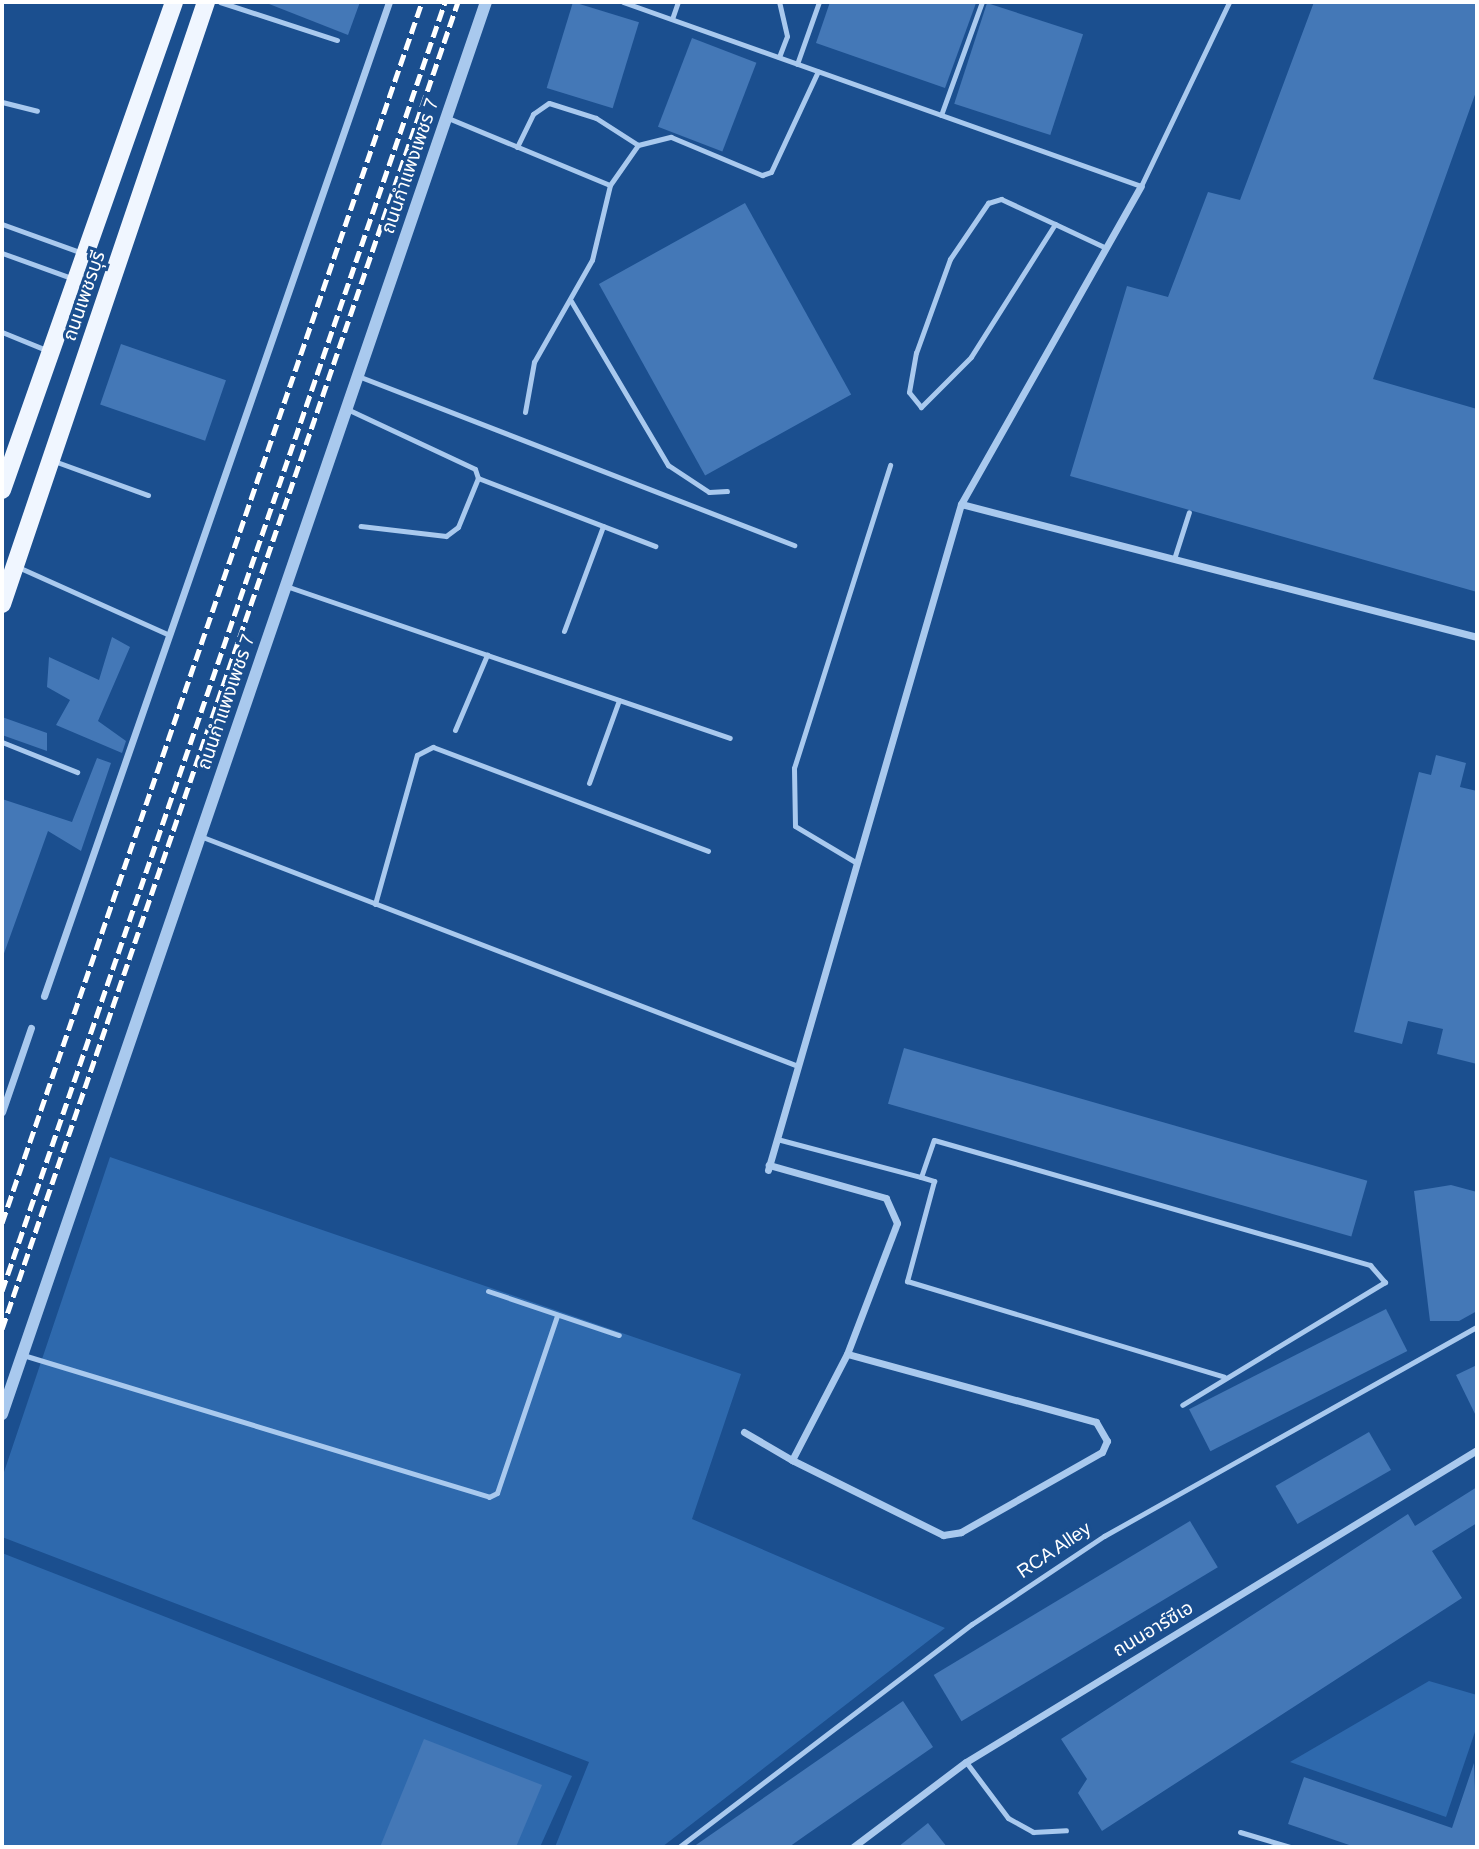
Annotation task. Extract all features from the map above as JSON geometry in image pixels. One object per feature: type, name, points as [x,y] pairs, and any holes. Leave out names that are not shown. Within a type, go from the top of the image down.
[{"type":"main road","name":"ถนนเพชรบุรี","points":[[4,479],[82,253],[174,2]]},
{"type":"main road","name":"ถนนเพชรบุรี","points":[[2,604],[206,2]]},
{"type":"street","points":[[44,996],[389,2]]},
{"type":"street","name":"ถนนกำแพงเพชร 7","points":[[2,1414],[486,2]]},
{"type":"street","points":[[792,1460],[847,1354],[890,1250],[895,1208],[886,1198],[769,1167],[961,504],[1141,186]]},
{"type":"street","points":[[961,504],[1477,637]]},
{"type":"street","points":[[2,1112],[31,1028]]},
{"type":"street","points":[[744,1432],[792,1460],[943,1535],[961,1532],[1102,1452],[1107,1441],[1096,1422],[847,1354]]},
{"type":"street","name":"ถนนอาร์ซีเอ","points":[[853,1847],[966,1762],[1477,1450]]},
{"type":"lane","points":[[220,2],[242,5],[337,40]]},
{"type":"lane","points":[[624,2],[1141,186],[1230,2]]},
{"type":"lane","points":[[672,19],[678,2]]},
{"type":"lane","points":[[779,2],[787,36],[779,57]]},
{"type":"lane","points":[[797,64],[819,2]]},
{"type":"lane","points":[[941,115],[982,2]]},
{"type":"lane","points":[[525,412],[534,362],[592,260],[610,185],[638,145],[671,136],[762,175],[771,172],[818,71]]},
{"type":"lane","points":[[2,102],[37,111]]},
{"type":"lane","points":[[517,147],[533,114],[549,103],[596,118],[638,145]]},
{"type":"lane","points":[[447,118],[610,185]]},
{"type":"lane","points":[[1055,224],[971,357],[921,407],[909,392],[916,353],[950,259],[988,203],[1001,198],[1106,248]]},
{"type":"lane","points":[[2,224],[82,253]]},
{"type":"lane","points":[[2,253],[74,278]]},
{"type":"lane","points":[[571,300],[668,465],[709,492],[727,491]]},
{"type":"lane","points":[[2,332],[49,351]]},
{"type":"lane","points":[[358,376],[794,545]]},
{"type":"lane","points":[[347,410],[475,469],[478,478],[458,527],[446,536],[362,526]]},
{"type":"lane","points":[[51,460],[148,495]]},
{"type":"lane","points":[[857,863],[805,838],[795,826],[794,768],[890,465]]},
{"type":"lane","points":[[478,478],[655,546]]},
{"type":"lane","points":[[1174,559],[1189,512]]},
{"type":"lane","points":[[564,631],[603,526]]},
{"type":"lane","points":[[15,566],[169,635]]},
{"type":"lane","points":[[286,586],[730,738]]},
{"type":"lane","points":[[455,730],[487,655]]},
{"type":"lane","points":[[589,783],[619,700]]},
{"type":"lane","points":[[2,742],[77,772]]},
{"type":"lane","points":[[375,904],[417,755],[433,747],[708,851]]},
{"type":"lane","points":[[200,836],[798,1066]]},
{"type":"lane","points":[[777,1139],[934,1181],[907,1281],[1224,1377]]},
{"type":"lane","points":[[921,1177],[934,1140],[1370,1265],[1385,1282],[1224,1377],[1182,1405]]},
{"type":"lane","points":[[488,1291],[619,1335]]},
{"type":"lane","points":[[22,1355],[489,1497],[497,1493],[557,1316]]},
{"type":"lane","name":"RCA Alley","points":[[679,1847],[972,1624],[1104,1535],[1477,1327]]},
{"type":"lane","points":[[966,1762],[1008,1818],[1033,1832],[1066,1830]]},
{"type":"lane","points":[[1240,1832],[1290,1847]]},
{"type":"shaded area","points":[[110,1157],[741,1374],[692,1519],[945,1628],[662,1847],[555,1847],[589,1762],[2,1537],[2,1478]]},
{"type":"shaded area","points":[[2,1553],[572,1776],[540,1847],[2,1847]]},
{"type":"shaded area","points":[[1429,1681],[1477,1695],[1477,1726],[1446,1817],[1290,1762]]},
{"type":"building","points":[[264,2],[360,2],[348,35]]},
{"type":"building","points":[[573,2],[639,22],[613,108],[547,88]]},
{"type":"building","points":[[830,2],[976,3],[945,88],[816,43]]},
{"type":"building","points":[[1314,2],[1477,2],[1477,89],[1373,379],[1477,409],[1477,592],[1070,476],[1127,286],[1168,297],[1208,192],[1240,200]]},
{"type":"building","points":[[987,3],[1083,34],[1050,135],[954,104]]},
{"type":"building","points":[[692,38],[756,63],[722,151],[658,127]]},
{"type":"building","points":[[745,203],[851,395],[705,476],[599,284]]},
{"type":"building","points":[[121,344],[226,380],[205,441],[100,405]]},
{"type":"building","points":[[112,637],[130,647],[98,721],[126,741],[122,753],[56,725],[70,700],[47,687],[49,657],[99,680]]},
{"type":"building","points":[[2,717],[47,733],[47,751],[2,735]]},
{"type":"building","points":[[1436,755],[1466,763],[1460,787],[1477,791],[1477,1064],[1437,1054],[1443,1029],[1408,1021],[1402,1044],[1354,1032],[1419,772],[1431,775]]},
{"type":"building","points":[[97,758],[111,763],[81,851],[48,831],[2,959],[2,799],[72,822]]},
{"type":"building","points":[[904,1048],[1367,1181],[1351,1237],[888,1104]]},
{"type":"building","points":[[1451,1185],[1477,1192],[1477,1311],[1459,1321],[1430,1321],[1414,1191]]},
{"type":"building","points":[[1386,1309],[1407,1351],[1210,1451],[1189,1409]]},
{"type":"building","points":[[1477,1365],[1477,1418],[1456,1375]]},
{"type":"building","points":[[1369,1432],[1391,1470],[1297,1524],[1275,1486]]},
{"type":"building","points":[[1477,1487],[1477,1523],[1432,1551],[1462,1598],[1102,1831],[1078,1793],[1087,1779],[1061,1739],[1408,1514],[1415,1526]]},
{"type":"building","points":[[1190,1521],[1218,1567],[962,1721],[934,1675]]},
{"type":"building","points":[[903,1701],[933,1747],[789,1847],[693,1847]]},
{"type":"building","points":[[424,1739],[542,1785],[516,1847],[380,1847]]},
{"type":"building","points":[[1474,1763],[1477,1847],[1355,1847],[1288,1824],[1304,1777],[1452,1828]]},
{"type":"building","points":[[928,1823],[947,1847],[898,1847]]},
{"type":"railway","points":[[2,1223],[422,2]]},
{"type":"railway","points":[[2,1291],[445,2]]},
{"type":"railway","points":[[2,1329],[458,2]]}]
